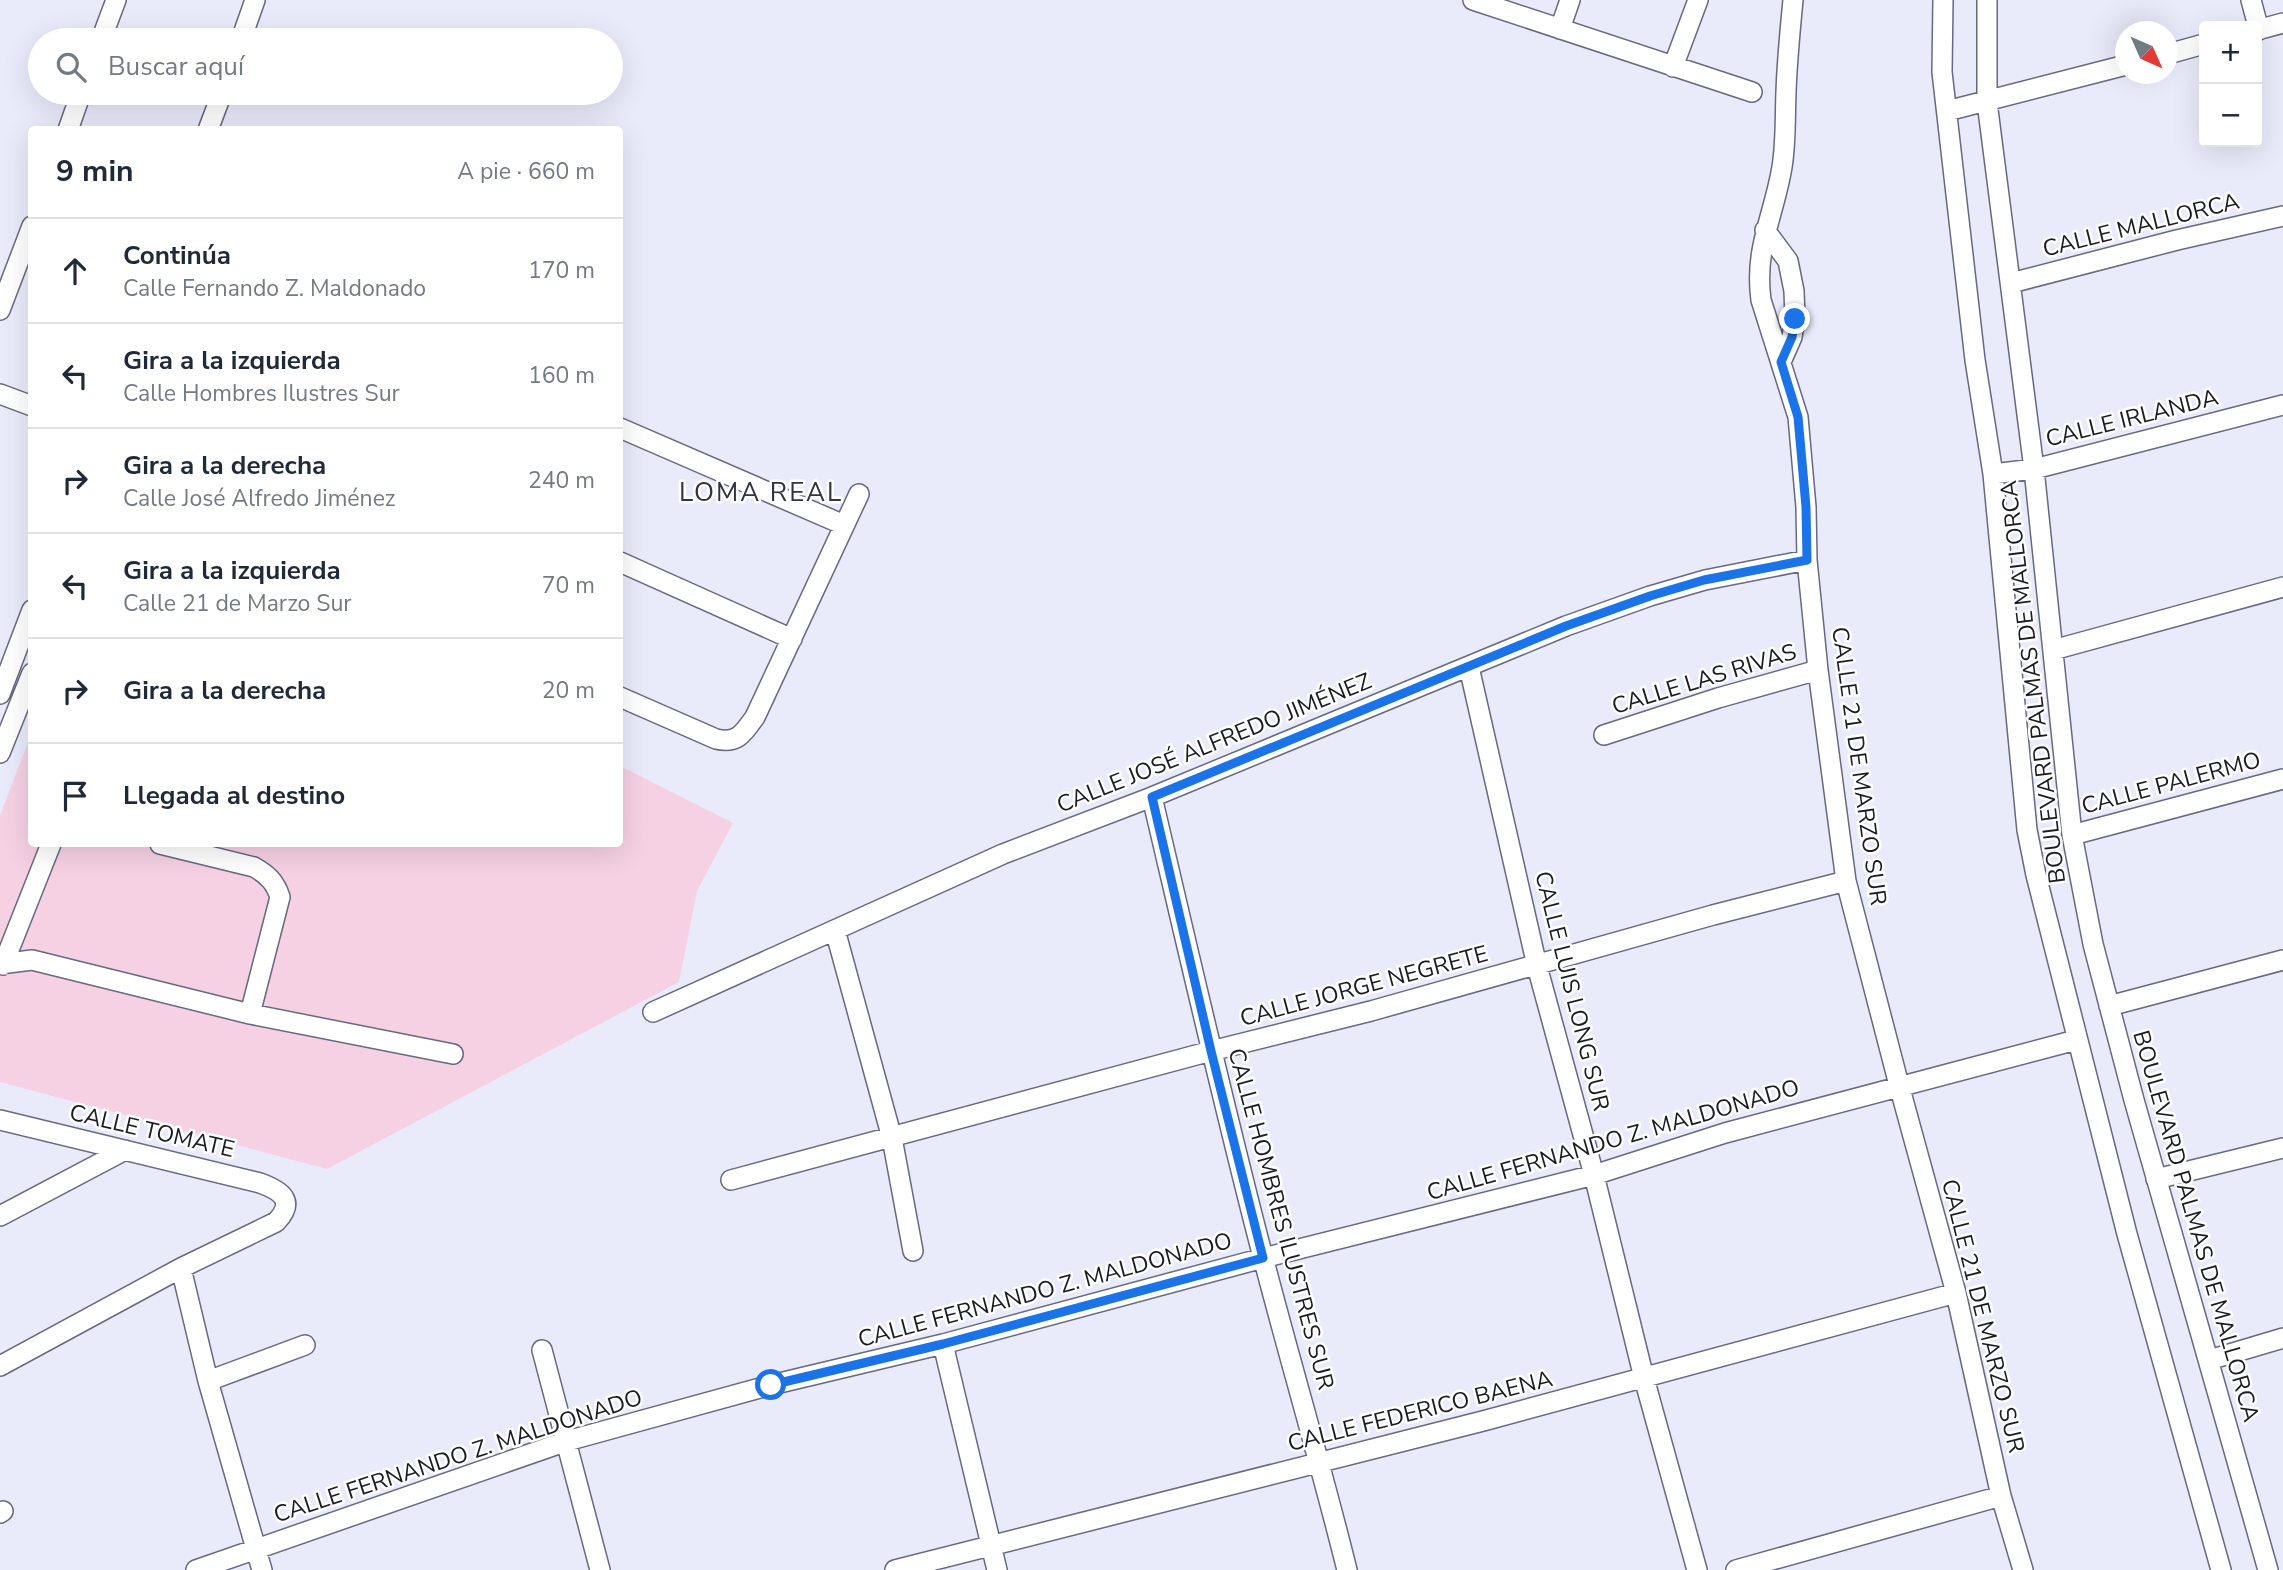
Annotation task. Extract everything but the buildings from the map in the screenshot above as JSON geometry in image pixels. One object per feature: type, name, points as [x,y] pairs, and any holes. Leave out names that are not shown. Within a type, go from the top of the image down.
[{"type":"street","points":[[106,28],[116,0]]},
{"type":"street","points":[[246,28],[256,0]]},
{"type":"street","points":[[1473,0],[1752,93]]},
{"type":"street","points":[[1560,29],[1570,0]]},
{"type":"street","points":[[1673,67],[1698,0]]},
{"type":"street","name":"CALLE 21 DE MARZO SUR","points":[[1793,0],[1782,167],[1765,230],[1758,281],[1761,300],[1798,417],[1806,507],[1807,560],[1818,670],[1846,881],[1956,1293],[2001,1496],[2023,1570]]},
{"type":"street","name":"BOULEVARD PALMAS DE MALLORCA","points":[[1943,0],[1942,72],[1975,360],[1993,474],[2027,830],[2076,1040],[2221,1570]]},
{"type":"street","name":"BOULEVARD PALMAS DE MALLORCA","points":[[1987,0],[1987,102],[2034,469],[2072,835],[2082,892],[2109,1006],[2156,1179],[2268,1570]]},
{"type":"street","points":[[2251,0],[2256,21]]},
{"type":"street","points":[[2262,29],[2283,23]]},
{"type":"street","points":[[2178,51],[2199,45]]},
{"type":"street","points":[[1947,111],[2115,68]]},
{"type":"street","points":[[69,126],[77,105]]},
{"type":"street","points":[[210,126],[217,105]]},
{"type":"street","name":"CALLE MALLORCA","points":[[2011,283],[2283,216]]},
{"type":"street","points":[[1765,230],[1788,261],[1794,291],[1795,319],[1792,337],[1781,362]]},
{"type":"street","points":[[0,310],[7,269],[28,233]]},
{"type":"street","points":[[1768,321],[1795,319]]},
{"type":"street","points":[[0,394],[28,404]]},
{"type":"street","name":"CALLE IRLANDA","points":[[1993,474],[2034,469],[2283,405]]},
{"type":"street","points":[[623,429],[844,525]]},
{"type":"street","points":[[623,698],[716,739],[727,742],[736,739],[755,717],[859,494]]},
{"type":"street","name":"CALLE JOSÉ ALFREDO JIMÉNEZ","points":[[653,1012],[1003,854],[1152,797],[1566,626],[1704,580],[1807,560]]},
{"type":"street","points":[[623,563],[792,639]]},
{"type":"street","points":[[2053,650],[2283,587]]},
{"type":"street","points":[[0,694],[28,620]]},
{"type":"street","name":"CALLE LUIS LONG SUR","points":[[1469,667],[1537,966],[1594,1175],[1644,1378],[1698,1570]]},
{"type":"street","name":"CALLE LAS RIVAS","points":[[1604,735],[1718,698],[1818,670]]},
{"type":"street","points":[[0,753],[28,683]]},
{"type":"street","name":"CALLE PALERMO","points":[[2072,835],[2283,779]]},
{"type":"street","name":"CALLE HOMBRES ILUSTRES SUR","points":[[1152,797],[1263,1258],[1321,1463],[1347,1570]]},
{"type":"street","points":[[50,847],[6,940],[1,964],[32,960],[250,1014],[453,1054]]},
{"type":"street","points":[[172,847],[254,867],[268,875],[276,885],[280,897],[250,1014]]},
{"type":"street","name":"CALLE JORGE NEGRETE","points":[[731,1180],[892,1139],[1211,1051],[1371,1011],[1713,915],[1846,881]]},
{"type":"street","points":[[835,930],[892,1139],[913,1251]]},
{"type":"street","points":[[6,940],[32,960]]},
{"type":"street","points":[[2109,1006],[2283,960]]},
{"type":"street","name":"CALLE FERNANDO Z. MALDONADO","points":[[196,1570],[567,1441],[771,1385],[943,1344],[1263,1258],[1594,1175],[1725,1133],[2076,1040]]},
{"type":"street","name":"CALLE TOMATE","points":[[0,1121],[260,1183],[282,1193],[286,1208],[276,1222],[181,1268]]},
{"type":"street","points":[[2156,1179],[2283,1148]]},
{"type":"street","points":[[0,1216],[125,1150]]},
{"type":"street","points":[[0,1366],[181,1268],[208,1381],[262,1570]]},
{"type":"street","name":"CALLE FEDERICO BAENA","points":[[895,1570],[1208,1489],[1321,1463],[1956,1293]]},
{"type":"street","points":[[2209,1360],[2283,1338]]},
{"type":"street","points":[[943,1344],[997,1570]]},
{"type":"street","points":[[208,1381],[305,1345]]},
{"type":"street","points":[[541,1350],[600,1570]]},
{"type":"street","points":[[1736,1570],[2001,1496]]},
{"type":"shaded area","points":[[28,743],[28,847],[623,847],[623,768],[733,823],[697,891],[679,982],[327,1169],[0,1082],[0,815]]},
{"type":"district","name":"LOMA REAL","points":[[761,492]]},
{"type":"route","points":[[771,1385],[943,1344],[1263,1258],[1152,797],[1566,626],[1704,580],[1807,560],[1806,507],[1798,417],[1781,362],[1792,337],[1795,319]]}]
